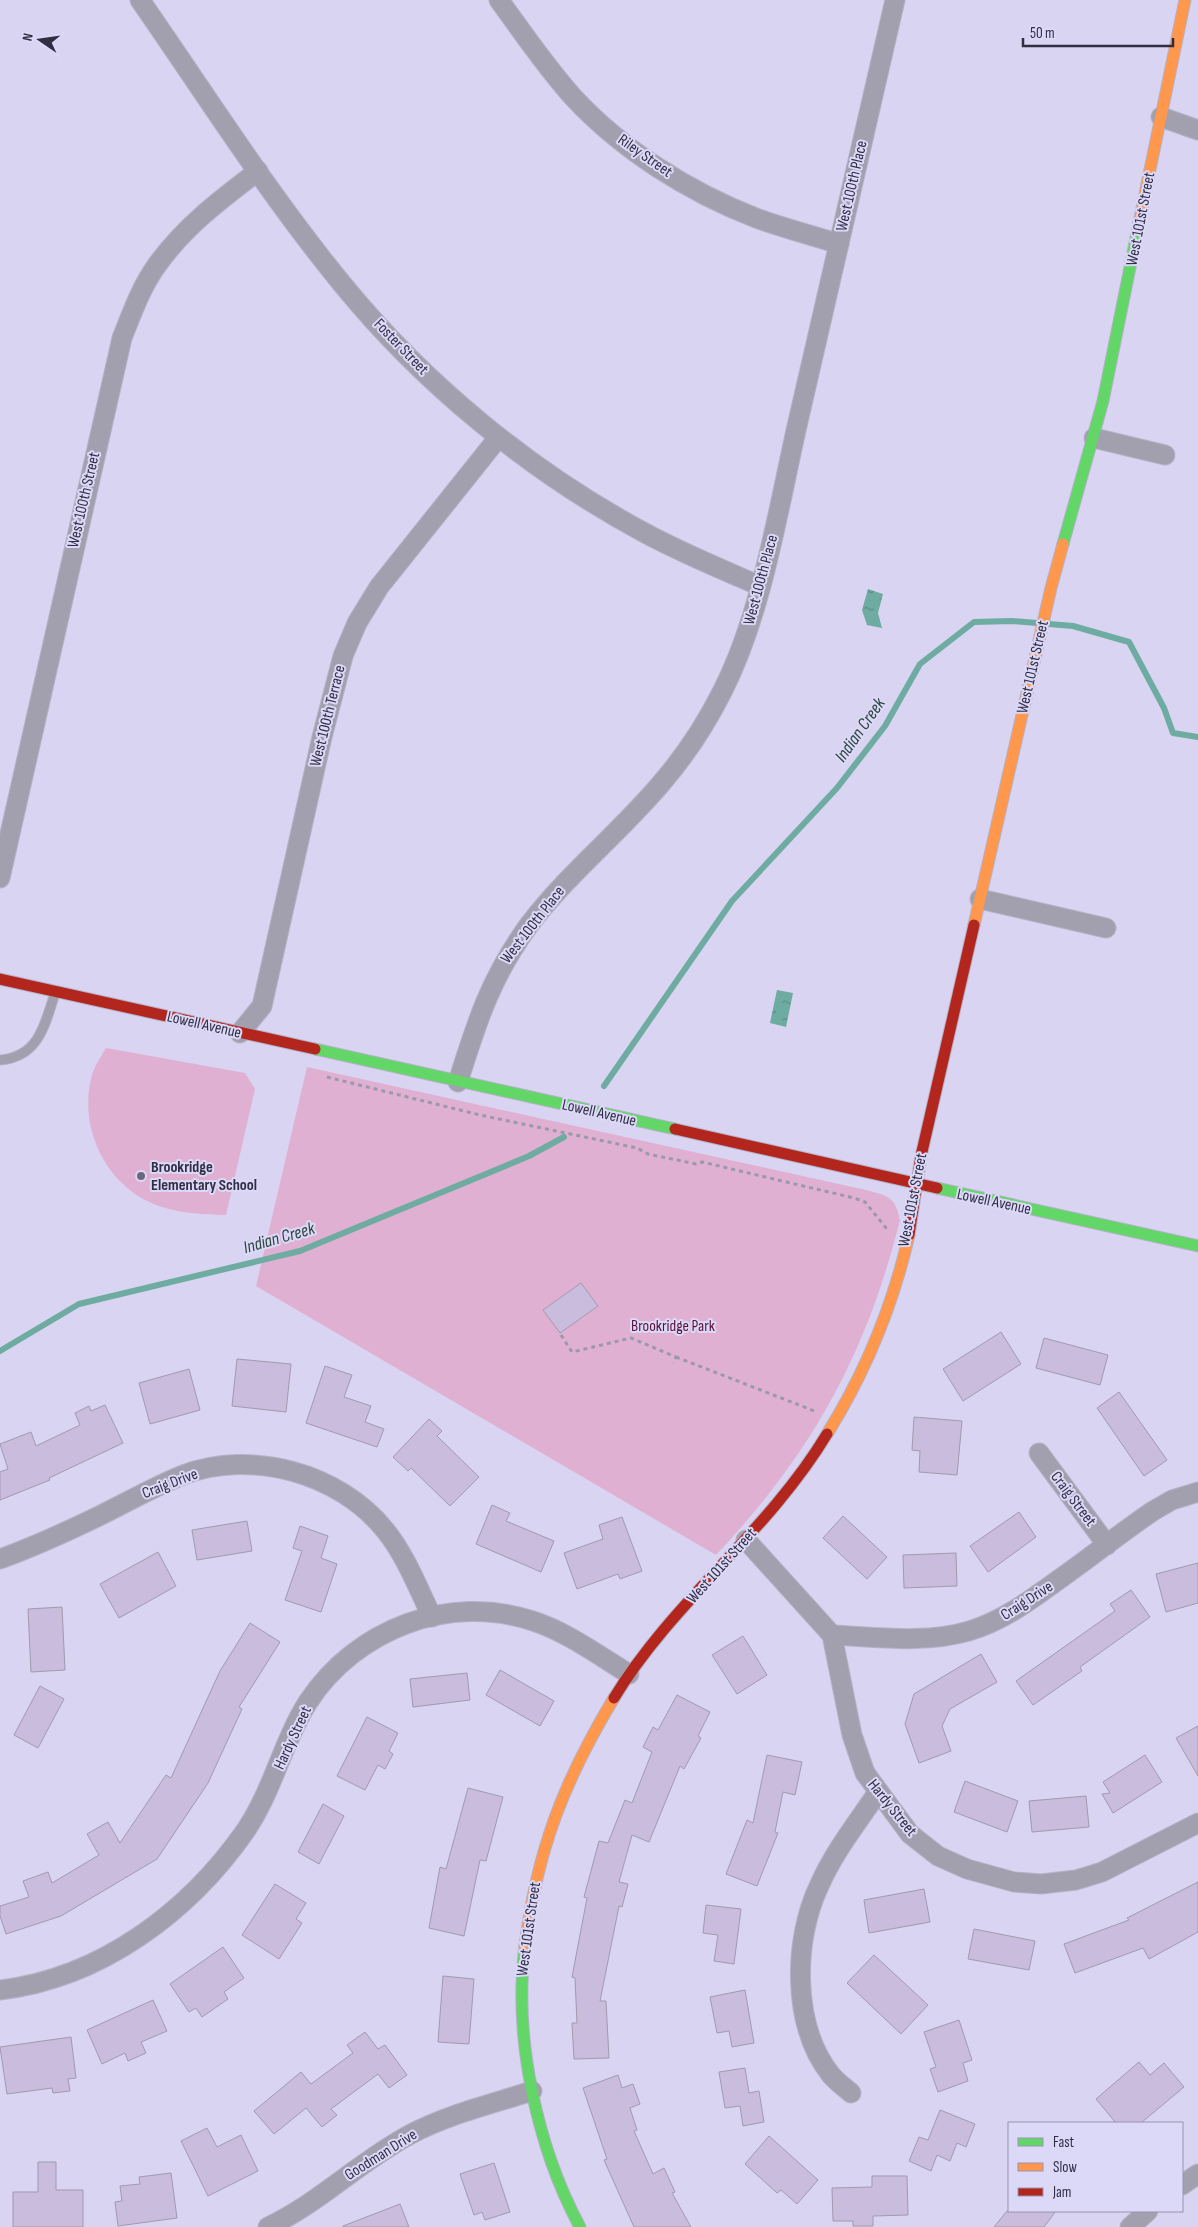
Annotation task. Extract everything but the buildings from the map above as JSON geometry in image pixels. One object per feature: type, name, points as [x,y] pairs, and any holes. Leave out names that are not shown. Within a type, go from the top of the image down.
[{"type":"street","name":"Foster Street","points":[[140,0],[258,171],[343,285],[402,350],[498,438],[560,481],[642,532],[686,554],[760,586]]},
{"type":"street","name":"Riley Street","points":[[500,0],[542,58],[574,97],[613,134],[658,168],[702,194],[756,218],[839,244]]},
{"type":"street","name":"West 100th Place","points":[[458,1082],[483,1003],[500,968],[530,924],[557,892],[663,782],[698,735],[730,673],[747,633],[760,586],[895,0]]},
{"type":"street","name":"West 101st Street","points":[[580,2227],[570,2210],[549,2157],[532,2091],[522,2019],[522,1964],[529,1907],[541,1854],[561,1794],[583,1747],[629,1674],[650,1645],[746,1540],[799,1476],[832,1427],[874,1343],[896,1285],[913,1216],[921,1156],[1050,588],[1094,438],[1122,316],[1185,0]]},
{"type":"street","points":[[1161,117],[1198,130]]},
{"type":"street","name":"West 100th Street","points":[[0,878],[122,338],[137,301],[156,266],[179,238],[212,206],[258,171]]},
{"type":"street","name":"West 100th Terrace","points":[[240,1033],[262,1006],[322,737],[343,656],[357,623],[379,587],[498,438]]},
{"type":"street","points":[[1094,438],[1165,454]]},
{"type":"street","points":[[980,899],[1106,928]]},
{"type":"street","name":"Lowell Avenue","points":[[0,979],[917,1185],[1198,1246]]},
{"type":"street","name":"Craig Street","points":[[1039,1453],[1107,1544]]},
{"type":"street","name":"Craig Drive","points":[[0,1559],[97,1517],[184,1475],[228,1465],[272,1467],[308,1476],[326,1484],[342,1493],[372,1516],[396,1545],[432,1617]]},
{"type":"street","name":"Craig Drive","points":[[832,1636],[909,1638],[940,1637],[969,1632],[1004,1618],[1160,1507],[1172,1500],[1198,1492]]},
{"type":"street","name":"Hardy Street","points":[[746,1540],[832,1636],[852,1735],[865,1773],[910,1834],[938,1856],[967,1869],[1014,1882],[1041,1884],[1076,1880],[1102,1872],[1198,1823]]},
{"type":"street","name":"Hardy Street","points":[[0,1990],[16,1988],[60,1976],[109,1955],[155,1926],[186,1900],[214,1872],[246,1829],[272,1784],[298,1720],[324,1680],[338,1666],[376,1637],[402,1624],[465,1611],[516,1615],[565,1634],[629,1674]]},
{"type":"street","points":[[851,2093],[832,2076],[821,2060],[808,2030],[801,1993],[800,1962],[807,1921],[818,1888],[833,1858],[878,1792]]},
{"type":"street","name":"Goodman Drive","points":[[271,2226],[290,2216],[374,2157],[411,2134],[450,2117],[532,2091]]},
{"type":"street","points":[[1183,2184],[1198,2174]]},
{"type":"street","points":[[1130,2227],[1147,2212]]},
{"type":"lane","points":[[0,1060],[12,1060],[27,1051],[42,1034],[56,991]]},
{"type":"path","points":[[322,1076],[480,1115],[637,1148],[648,1154],[696,1164],[702,1162],[854,1198],[865,1202],[871,1208],[888,1230],[886,1238]]},
{"type":"path","points":[[562,1335],[572,1352],[631,1338],[818,1412],[822,1405]]},
{"type":"path","points":[[673,1363],[676,1357]]},
{"type":"green space","points":[[106,1048],[245,1073],[255,1089],[226,1215],[186,1212],[162,1207],[143,1199],[126,1187],[112,1172],[101,1155],[93,1136],[89,1116],[88,1095],[92,1075]]},
{"type":"green space","name":"Brookridge Park","points":[[307,1067],[866,1190],[885,1196],[893,1202],[900,1220],[886,1269],[852,1358],[831,1400],[807,1440],[780,1479],[750,1517],[716,1555],[256,1286]]},
{"type":"water","points":[[868,589],[883,594],[878,613],[882,628],[867,625],[862,610]]},
{"type":"water","points":[[777,990],[793,993],[786,1027],[770,1023]]},
{"type":"waterway","name":"Indian Creek","points":[[604,1086],[732,901],[837,788],[885,726],[920,664],[974,622],[1012,621],[1037,623]]},
{"type":"waterway","name":"Indian Creek","points":[[1049,624],[1073,626],[1129,642],[1164,708],[1173,733],[1198,737]]},
{"type":"waterway","name":"Indian Creek","points":[[0,1351],[79,1304],[300,1251],[529,1156],[564,1137]]},
{"type":"traffic: fast","points":[[1063,544],[1103,401],[1139,223]]},
{"type":"traffic: fast","points":[[315,1049],[675,1129]]},
{"type":"traffic: fast","points":[[937,1188],[1198,1246]]},
{"type":"traffic: fast","points":[[525,1946],[522,1981],[522,2017],[532,2091],[552,2162],[565,2196],[580,2227]]},
{"type":"traffic: slow","points":[[1139,223],[1185,0]]},
{"type":"traffic: slow","points":[[974,925],[1051,588],[1063,544]]},
{"type":"traffic: slow","points":[[827,1434],[854,1387],[876,1338],[895,1287],[909,1235]]},
{"type":"traffic: slow","points":[[525,1946],[537,1878],[555,1817],[581,1758],[614,1698]]},
{"type":"traffic: jam","points":[[909,1235],[921,1156],[974,925]]},
{"type":"traffic: jam","points":[[0,979],[315,1049]]},
{"type":"traffic: jam","points":[[675,1129],[937,1188]]},
{"type":"traffic: jam","points":[[614,1698],[664,1630],[777,1503],[803,1470],[827,1434]]},
{"type":"place","name":"Brookridge Elementary School","points":[[141,1176]]}]
